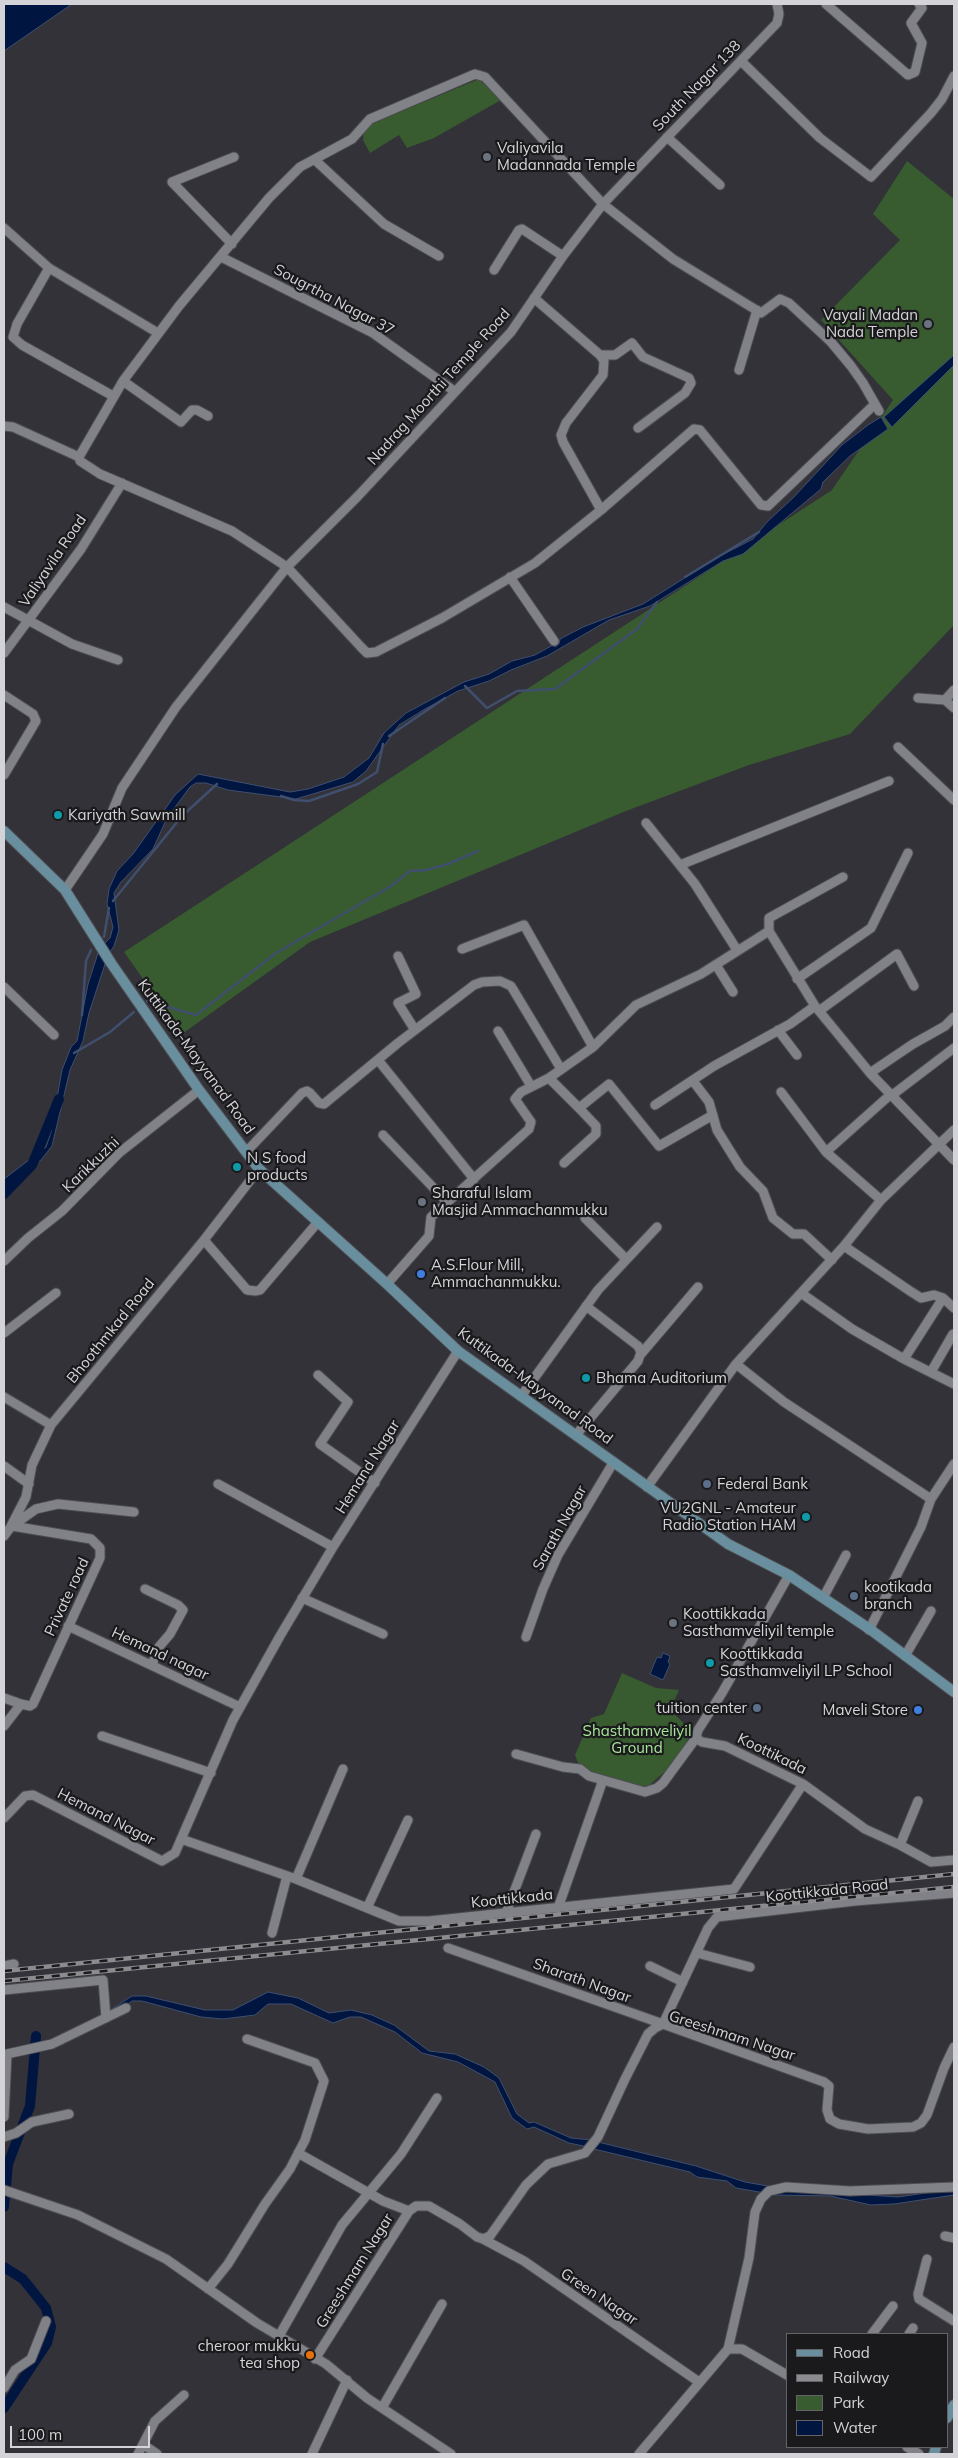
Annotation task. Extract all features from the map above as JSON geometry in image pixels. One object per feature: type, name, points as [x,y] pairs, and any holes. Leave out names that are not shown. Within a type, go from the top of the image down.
[{"type":"main road","name":"Kuttikada-Mayyanad Road","points":[[4,831],[65,890],[111,962],[199,1090],[259,1169],[387,1284],[458,1351],[728,1544],[789,1575],[954,1692]]},
{"type":"main road","points":[[948,2416],[954,2405]]},
{"type":"street","name":"South Nagar 138","points":[[603,204],[777,23],[779,14],[777,4]]},
{"type":"street","points":[[826,4],[908,76],[915,72],[922,43],[911,23],[922,8],[919,4]]},
{"type":"street","points":[[741,61],[820,138],[871,177],[931,113],[942,99],[954,76]]},
{"type":"street","points":[[4,426],[13,427],[79,457],[80,461],[87,466],[122,483],[232,531],[287,567],[368,652],[376,652],[442,618],[535,563],[601,510],[694,429],[700,430],[761,505],[768,506],[877,408],[852,366],[831,342],[788,303],[780,299],[761,313],[673,259],[603,204],[485,77],[475,74],[370,119],[352,139],[300,167],[269,198],[158,333],[122,381],[79,457]]},
{"type":"street","points":[[667,137],[720,185]]},
{"type":"street","points":[[232,244],[172,182],[234,157]]},
{"type":"street","points":[[315,160],[384,224],[439,256]]},
{"type":"street","name":"Nadrag Moorthi Temple Road","points":[[65,890],[102,834],[122,788],[176,707],[287,567],[358,496],[511,332],[563,256],[603,204]]},
{"type":"street","points":[[4,228],[49,268],[158,333]]},
{"type":"street","points":[[494,270],[519,230],[522,229],[563,256]]},
{"type":"street","name":"Sougrtha Nagar 37","points":[[222,257],[373,333],[454,391]]},
{"type":"street","points":[[49,268],[17,324],[13,337],[22,346],[113,396]]},
{"type":"street","points":[[534,298],[600,355],[605,368],[603,374],[566,423],[562,435],[563,442],[601,510]]},
{"type":"street","points":[[740,370],[757,310]]},
{"type":"street","points":[[600,355],[615,355],[632,343],[642,357],[689,378],[691,383],[685,393],[638,428]]},
{"type":"street","points":[[122,381],[181,422],[192,410],[197,410],[208,416]]},
{"type":"street","name":"Valiyavila Road","points":[[4,653],[81,549],[122,483]]},
{"type":"street","points":[[510,577],[554,641]]},
{"type":"street","points":[[4,607],[28,622],[86,650],[118,660]]},
{"type":"street","points":[[945,700],[954,690]]},
{"type":"street","points":[[4,695],[33,714],[36,721],[4,775]]},
{"type":"street","points":[[918,698],[945,700],[954,708]]},
{"type":"street","points":[[898,747],[954,800]]},
{"type":"street","points":[[680,865],[889,781]]},
{"type":"street","points":[[646,823],[695,884],[737,950]]},
{"type":"street","points":[[797,979],[871,928],[908,853]]},
{"type":"street","points":[[843,877],[769,918],[769,931],[797,979],[817,1008],[890,1096],[954,1160]]},
{"type":"street","points":[[462,949],[524,925],[593,1047]]},
{"type":"street","points":[[387,1284],[429,1236],[431,1217],[529,1129],[531,1122],[515,1099],[521,1092],[550,1078],[593,1047],[636,1006],[716,965],[769,931]]},
{"type":"street","points":[[655,1105],[693,1082],[714,1066],[817,1008],[897,954],[914,986]]},
{"type":"street","points":[[398,956],[416,994],[398,1003],[415,1030]]},
{"type":"street","points":[[716,965],[733,992]]},
{"type":"street","points":[[246,1152],[302,1094],[307,1091],[320,1103],[324,1104],[474,985],[500,981],[514,991],[562,1069]]},
{"type":"street","points":[[4,987],[54,1035]]},
{"type":"street","points":[[870,1073],[913,1044],[945,1026],[954,1018]]},
{"type":"street","points":[[778,1030],[797,1055]]},
{"type":"street","points":[[498,1031],[532,1086]]},
{"type":"street","points":[[826,1152],[890,1096],[954,1048]]},
{"type":"street","points":[[378,1060],[474,1178]]},
{"type":"street","points":[[550,1078],[596,1126],[596,1134],[564,1163]]},
{"type":"street","points":[[693,1082],[709,1102],[717,1130],[740,1167],[763,1191],[773,1218],[793,1234],[804,1234],[832,1260]]},
{"type":"street","points":[[579,1108],[609,1084],[659,1146],[713,1115]]},
{"type":"street","name":"Karikkuzhi","points":[[4,1261],[33,1233],[68,1206],[119,1153],[199,1090]]},
{"type":"street","points":[[781,1092],[826,1152],[881,1200]]},
{"type":"street","points":[[647,1487],[736,1364],[832,1260],[881,1200],[954,1130]]},
{"type":"street","points":[[383,1135],[447,1202]]},
{"type":"street","name":"Bhoothmkad Road","points":[[12,1526],[26,1497],[32,1465],[51,1425],[204,1240],[259,1169]]},
{"type":"street","points":[[585,1218],[626,1259]]},
{"type":"street","points":[[204,1240],[247,1290],[256,1291],[260,1290],[318,1222]]},
{"type":"street","points":[[522,1396],[586,1306],[626,1259],[657,1227]]},
{"type":"street","points":[[844,1246],[921,1298],[934,1295],[944,1298],[954,1308]]},
{"type":"street","points":[[576,1435],[698,1287]]},
{"type":"street","points":[[4,1333],[56,1293]]},
{"type":"street","points":[[801,1293],[852,1330],[904,1360],[954,1384]]},
{"type":"street","points":[[904,1360],[944,1298]]},
{"type":"street","points":[[586,1306],[638,1346],[641,1354]]},
{"type":"street","points":[[931,1372],[953,1334]]},
{"type":"street","name":"Hemand Nagar","points":[[4,1818],[25,1796],[33,1796],[162,1861],[175,1853],[240,1707],[333,1547],[458,1351]]},
{"type":"street","points":[[736,1364],[784,1402],[931,1499]]},
{"type":"street","points":[[318,1374],[348,1402],[320,1444],[375,1483]]},
{"type":"street","points":[[4,1397],[51,1425]]},
{"type":"street","name":"Sarath Nagar","points":[[526,1638],[542,1589],[558,1555],[614,1463]]},
{"type":"street","points":[[869,1630],[921,1527],[931,1499],[954,1464]]},
{"type":"street","points":[[4,1466],[29,1484]]},
{"type":"street","points":[[218,1484],[333,1547]]},
{"type":"street","points":[[4,1536],[12,1526],[36,1509],[58,1504],[134,1512]]},
{"type":"street","name":"Private road","points":[[4,1726],[21,1704],[30,1706],[33,1704],[100,1558],[100,1548],[96,1542],[86,1537],[12,1526]]},
{"type":"street","points":[[823,1598],[846,1555]]},
{"type":"street","points":[[516,1754],[563,1767],[580,1769],[589,1776],[644,1792],[657,1788],[678,1765],[696,1738],[698,1730],[722,1693],[789,1575]]},
{"type":"street","name":"Hemand Nagar","points":[[145,1589],[178,1605],[182,1610],[170,1634],[158,1648],[152,1665]]},
{"type":"street","points":[[302,1598],[383,1634]]},
{"type":"street","points":[[905,1656],[931,1611]]},
{"type":"street","name":"Hemand nagar","points":[[68,1626],[240,1707]]},
{"type":"street","points":[[4,1698],[21,1704]]},
{"type":"street","points":[[102,1736],[210,1773]]},
{"type":"street","name":"Koottikada","points":[[696,1738],[702,1742],[726,1746],[803,1784],[865,1829],[900,1845]]},
{"type":"street","points":[[296,1879],[343,1769]]},
{"type":"street","points":[[558,1908],[603,1780]]},
{"type":"street","name":"Koottikkada","points":[[181,1839],[296,1879],[403,1921],[429,1921],[734,1889],[803,1784]]},
{"type":"street","points":[[918,1801],[900,1845],[931,1862],[954,1860]]},
{"type":"street","points":[[367,1908],[408,1820]]},
{"type":"street","points":[[506,1913],[536,1834]]},
{"type":"street","points":[[272,1932],[287,1876]]},
{"type":"street","name":"Koottikkada Road","points":[[697,1953],[708,1928],[717,1917],[855,1901],[954,1893]]},
{"type":"street","name":"Sharath Nagar","points":[[448,1948],[663,2024]]},
{"type":"street","points":[[663,2024],[697,1953],[750,1967]]},
{"type":"street","points":[[4,1966],[14,1964]]},
{"type":"street","points":[[650,1966],[683,1982]]},
{"type":"street","points":[[4,1990],[103,1980],[102,1995],[106,2018]]},
{"type":"street","points":[[4,2116],[7,2054],[52,2044],[126,2008]]},
{"type":"street","name":"Greeshmam Nagar","points":[[315,2359],[409,2211],[416,2206],[429,2206],[481,2238],[490,2236],[526,2185],[548,2164],[585,2153],[593,2146],[648,2034],[663,2024],[824,2082],[829,2086],[827,2110],[830,2119],[839,2124],[868,2128],[913,2127],[921,2122],[928,2115],[944,2068],[954,2047]]},
{"type":"street","points":[[208,2289],[228,2264],[264,2204],[290,2169],[298,2153],[324,2080],[322,2073],[315,2063],[246,2039]]},
{"type":"street","points":[[279,2336],[342,2225],[401,2154],[437,2098]]},
{"type":"street","points":[[4,2137],[16,2133],[32,2122],[69,2114]]},
{"type":"street","points":[[298,2153],[383,2201],[409,2211]]},
{"type":"street","points":[[639,2454],[728,2349],[750,2258],[755,2212],[761,2199],[769,2191],[786,2187],[850,2191],[954,2187]]},
{"type":"street","points":[[4,2190],[78,2215],[166,2259],[208,2289],[347,2380],[382,2408],[451,2454]]},
{"type":"street","name":"Green Nagar","points":[[481,2238],[524,2261],[699,2382]]},
{"type":"street","points":[[927,2259],[918,2294],[919,2299],[954,2321]]},
{"type":"street","points":[[382,2408],[442,2304]]},
{"type":"street","points":[[873,2333],[893,2306]]},
{"type":"street","points":[[4,2388],[14,2370],[31,2359],[46,2321]]},
{"type":"street","points":[[728,2349],[742,2349],[786,2373]]},
{"type":"street","points":[[312,2454],[347,2380]]},
{"type":"street","points":[[138,2454],[155,2421],[184,2395]]},
{"type":"street","points":[[144,2445],[157,2454]]},
{"type":"green space","points":[[479,79],[501,100],[434,138],[407,148],[399,135],[370,153],[363,140],[364,130],[371,124]]},
{"type":"green space","points":[[907,161],[954,199],[954,625],[850,734],[749,765],[626,811],[310,942],[182,1034],[124,952],[832,490],[893,400],[821,320],[900,240],[873,214]]},
{"type":"green space","name":"Shasthamveliyil Ground","points":[[622,1673],[656,1688],[679,1690],[670,1710],[692,1731],[676,1762],[647,1787],[630,1786],[586,1770],[579,1765],[575,1755],[591,1718],[604,1714]]},
{"type":"water","points":[[4,4],[72,4],[4,51]]},
{"type":"water","points":[[954,355],[954,365],[892,427],[884,417]]},
{"type":"water","points":[[881,417],[888,429],[850,456],[823,482],[821,489],[743,554],[723,561],[650,606],[609,620],[547,656],[489,681],[458,691],[425,709],[399,725],[366,771],[353,782],[296,799],[228,790],[206,783],[196,783],[190,787],[167,818],[153,849],[121,882],[114,893],[119,930],[110,952],[104,944],[110,938],[113,927],[107,904],[109,889],[117,871],[133,854],[175,795],[198,774],[290,792],[308,789],[344,777],[369,758],[384,733],[406,713],[464,682],[489,674],[512,661],[535,655],[553,645],[555,647],[559,644],[560,639],[583,627],[643,604],[718,557],[753,539],[767,522],[794,497],[842,445]]},
{"type":"water","points":[[99,950],[106,961],[89,1013],[83,1041],[70,1070],[52,1146],[41,1160],[12,1179],[4,1191],[4,1179],[46,1147],[51,1132],[62,1070],[71,1047],[77,1041],[88,984]]},
{"type":"water","points":[[663,1653],[670,1656],[668,1662],[670,1664],[663,1680],[650,1674],[657,1657],[661,1658]]},
{"type":"water","points":[[268,1992],[298,1998],[329,2013],[351,2010],[372,2015],[394,2025],[429,2051],[455,2054],[484,2067],[499,2078],[517,2114],[529,2123],[534,2122],[571,2138],[592,2140],[588,2147],[569,2143],[534,2127],[527,2129],[512,2118],[495,2082],[458,2062],[422,2053],[395,2032],[361,2017],[350,2017],[333,2023],[291,2004],[268,2004],[255,2015],[223,2019],[201,2017],[142,2001],[132,2001],[124,2007],[107,2012],[132,1996],[146,1996],[205,2010],[233,2010]]},
{"type":"water","points":[[598,2142],[696,2166],[745,2182],[791,2190],[898,2197],[953,2189],[954,2195],[894,2204],[871,2205],[830,2196],[776,2195],[736,2188],[727,2181],[697,2177],[690,2172],[594,2149]]},
{"type":"waterway","points":[[685,577],[759,532]]},
{"type":"waterway","points":[[465,686],[487,708],[517,691],[555,689],[637,629],[657,602]]},
{"type":"waterway","points":[[389,736],[445,698]]},
{"type":"waterway","points":[[281,796],[294,800],[309,801],[358,784],[377,772],[383,744]]},
{"type":"waterway","points":[[113,901],[182,816],[217,784]]},
{"type":"waterway","points":[[147,1001],[196,1015],[276,953],[391,886],[410,871],[426,870],[448,864],[478,851]]},
{"type":"waterway","points":[[104,937],[109,908]]},
{"type":"waterway","points":[[82,1015],[86,961],[91,950]]},
{"type":"waterway","points":[[74,1053],[110,1032],[134,1012]]},
{"type":"waterway","points":[[4,1194],[32,1165],[59,1099]]},
{"type":"waterway","points":[[4,2207],[8,2164],[30,2106],[36,2036]]},
{"type":"waterway","points":[[4,2267],[23,2279],[46,2308],[51,2327],[47,2343],[4,2408]]},
{"type":"railway","points":[[4,1971],[954,1874]]},
{"type":"railway","points":[[4,1981],[954,1887]]},
{"type":"place","name":"Valiyavila Madannada Temple","points":[[487,157]]},
{"type":"place","name":"Vayali Madan Nada Temple","points":[[928,324]]},
{"type":"place","name":"Kariyath Sawmill","points":[[58,815]]},
{"type":"place","name":"N S food products","points":[[237,1167]]},
{"type":"place","name":"Sharaful Islam Masjid Ammachanmukku","points":[[422,1202]]},
{"type":"place","name":"A.S.Flour Mill, Ammachanmukku.","points":[[421,1274]]},
{"type":"place","name":"Bhama Auditorium","points":[[586,1378]]},
{"type":"place","name":"Federal Bank","points":[[707,1484]]},
{"type":"place","name":"VU2GNL - Amateur Radio Station HAM","points":[[806,1517]]},
{"type":"place","name":"kootikada branch","points":[[854,1596]]},
{"type":"place","name":"Koottikkada Sasthamveliyil temple","points":[[673,1623]]},
{"type":"place","name":"Koottikkada Sasthamveliyil LP School","points":[[710,1663]]},
{"type":"place","name":"tuition center","points":[[757,1708]]},
{"type":"place","name":"Maveli Store","points":[[918,1710]]},
{"type":"place","name":"cheroor mukku tea shop","points":[[310,2355]]}]
